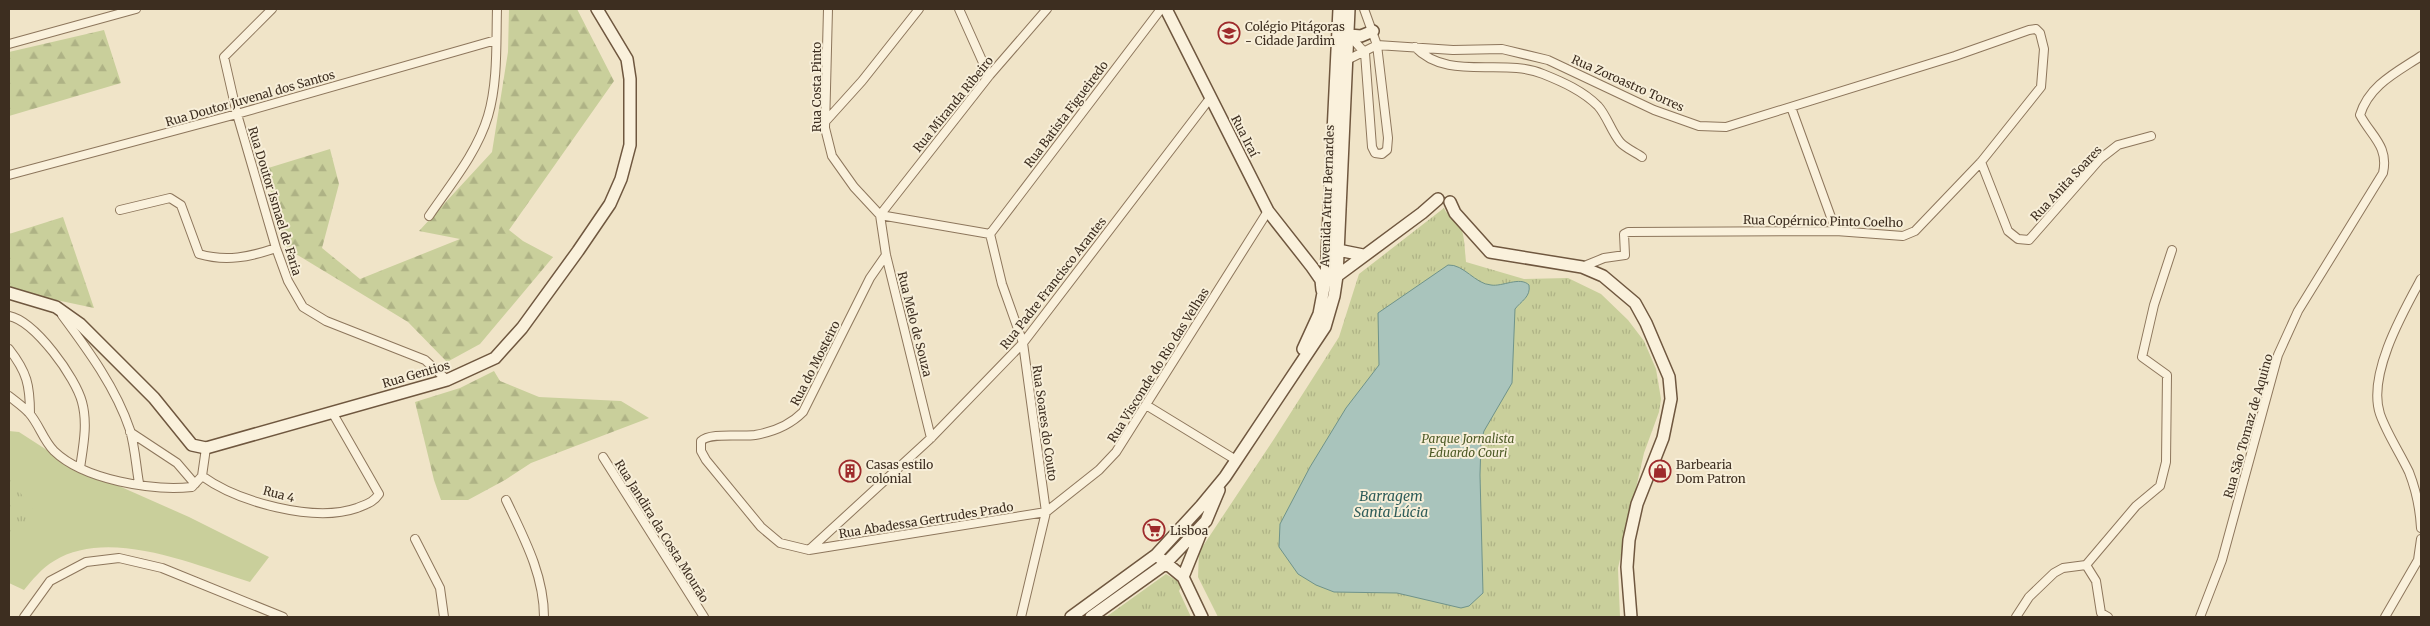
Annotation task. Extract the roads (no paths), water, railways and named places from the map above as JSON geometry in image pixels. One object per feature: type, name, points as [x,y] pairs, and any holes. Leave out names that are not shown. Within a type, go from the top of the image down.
[{"type":"street","points":[[9,44],[136,9]]},
{"type":"street","name":"Rua Doutor Ismael de Faria","points":[[272,9],[224,57],[237,114],[276,248],[288,281],[303,307],[326,321],[425,360],[447,380]]},
{"type":"street","points":[[429,216],[474,150],[488,118],[492,95],[497,9]]},
{"type":"street","name":"Rua Gentios","points":[[206,448],[447,380],[495,358],[522,328],[610,204],[621,179],[630,145],[630,79],[626,59],[597,9]]},
{"type":"street","name":"Rua Costa Pinto","points":[[828,9],[825,122],[832,156],[854,187],[880,215]]},
{"type":"street","points":[[825,122],[862,81],[919,9]]},
{"type":"street","points":[[959,9],[989,76]]},
{"type":"street","name":"Rua Miranda Ribeiro","points":[[880,215],[989,76],[1047,9]]},
{"type":"street","name":"Rua Batista Figueiredo","points":[[990,234],[1161,9]]},
{"type":"street","name":"Rua Iraí","points":[[1166,9],[1268,211],[1312,267],[1321,280],[1329,298]]},
{"type":"street","points":[[1342,10],[1349,35],[1365,53],[1372,142],[1375,153],[1382,154],[1388,150],[1388,138],[1377,44],[1364,9]]},
{"type":"street","name":"Avenida Artur Bernardes","points":[[1332,276],[1328,258],[1342,10]]},
{"type":"street","name":"Rua Zoroastro Torres","points":[[1377,44],[1453,50],[1502,49],[1548,60],[1654,110],[1699,126],[1726,127],[1955,56],[2028,30],[2036,29],[2040,32]]},
{"type":"street","points":[[1349,35],[1361,36],[1373,31]]},
{"type":"street","name":"Rua Copérnico Pinto Coelho","points":[[1576,265],[1625,255],[1624,234],[1628,232],[1836,231],[1904,236],[1916,231],[1981,162],[2041,86],[2044,48],[2040,32]]},
{"type":"street","name":"Avenida Artur Bernardes","points":[[1071,617],[1156,555],[1201,506],[1236,460],[1292,373],[1325,327],[1332,276],[1338,250],[1349,35]]},
{"type":"street","name":"Rua Doutor Juvenal dos Santos","points":[[9,175],[237,114],[496,40]]},
{"type":"street","points":[[1347,60],[1365,53],[1377,44]]},
{"type":"street","points":[[1415,47],[1422,55],[1457,67],[1514,68],[1540,72],[1582,92],[1599,108],[1621,143],[1642,157]]},
{"type":"street","name":"Rua São Tomaz de Aquino","points":[[2200,617],[2222,560],[2278,355],[2298,311],[2355,222],[2383,172],[2386,158],[2375,136],[2360,115],[2363,105],[2367,96],[2385,80],[2421,56]]},
{"type":"street","name":"Rua Padre Francisco Arantes","points":[[809,550],[931,438],[1023,343],[1211,97]]},
{"type":"street","points":[[1791,107],[1836,231]]},
{"type":"street","name":"Rua Anita Soares","points":[[1981,162],[2008,231],[2018,239],[2028,240],[2100,159],[2118,145],[2151,136]]},
{"type":"street","points":[[1372,142],[1388,138]]},
{"type":"street","points":[[120,210],[170,198],[181,205],[198,254],[210,257],[250,257],[276,248]]},
{"type":"street","points":[[1312,267],[1332,276],[1422,213],[1446,206],[1490,252],[1576,265],[1603,276],[1635,303],[1646,323],[1669,377],[1669,414],[1663,438],[1637,504],[1629,540],[1627,567],[1631,617]]},
{"type":"street","name":"Rua Visconde do Rio das Velhas","points":[[1046,512],[1099,470],[1116,452],[1268,211]]},
{"type":"street","points":[[880,215],[990,234]]},
{"type":"street","name":"Rua Melo de Souza","points":[[880,215],[886,255],[931,438]]},
{"type":"street","name":"Rua Soares do Couto","points":[[990,234],[1002,284],[1023,343],[1046,512],[1021,617]]},
{"type":"street","points":[[1338,250],[1363,255]]},
{"type":"street","points":[[2016,617],[2028,596],[2054,572],[2063,568],[2086,565],[2136,506],[2160,486],[2164,470],[2167,375],[2142,357],[2154,305],[2172,250]]},
{"type":"street","name":"Rua do Mosteiro","points":[[809,550],[780,542],[761,527],[706,460],[701,451],[701,441],[712,436],[753,435],[794,422],[803,412],[870,278],[886,255]]},
{"type":"street","points":[[1312,267],[1328,258]]},
{"type":"street","points":[[2421,279],[2401,314],[2389,342],[2379,378],[2378,395],[2379,413],[2409,473],[2420,509],[2421,528]]},
{"type":"street","points":[[9,293],[56,307],[80,324],[154,398],[192,444],[206,448],[202,476],[192,487],[175,489],[123,482],[80,468],[54,451],[30,414],[9,396]]},
{"type":"street","points":[[56,307],[91,354],[123,412],[130,432],[139,483]]},
{"type":"street","points":[[9,316],[31,327],[75,382],[82,403],[85,428],[80,468]]},
{"type":"street","points":[[9,350],[23,367],[30,391],[30,414]]},
{"type":"street","points":[[1146,406],[1236,460]]},
{"type":"street","name":"Rua 4","points":[[202,476],[217,486],[270,506],[318,514],[352,510],[374,501],[379,494],[332,412]]},
{"type":"street","points":[[130,432],[177,463],[195,484]]},
{"type":"street","name":"Rua Jandira da Costa Mourão","points":[[603,457],[701,616]]},
{"type":"street","name":"Avenida Artur Bernardes","points":[[1091,617],[1166,564],[1206,521],[1224,477]]},
{"type":"street","points":[[506,500],[534,562],[544,602],[544,617]]},
{"type":"street","name":"Rua Abadessa Gertrudes Prado","points":[[809,550],[1046,512]]},
{"type":"street","points":[[1183,577],[1206,521]]},
{"type":"street","points":[[415,539],[440,588],[444,617]]},
{"type":"street","points":[[2385,617],[2418,560],[2421,539]]},
{"type":"street","points":[[1156,555],[1183,577],[1202,617]]},
{"type":"street","points":[[25,617],[50,581],[86,562],[119,558],[162,568],[283,617]]},
{"type":"street","points":[[2086,565],[2096,581],[2101,613],[2108,617]]},
{"type":"water","name":"Barragem Santa Lúcia","points":[[1448,265],[1459,268],[1485,284],[1495,285],[1521,281],[1529,285],[1527,296],[1515,309],[1512,383],[1484,431],[1481,442],[1483,593],[1469,606],[1461,608],[1397,593],[1334,592],[1316,585],[1298,574],[1279,547],[1280,524],[1310,467],[1346,408],[1379,365],[1378,313]]},
{"type":"place","name":"Colégio Pitágoras - Cidade Jardim","points":[[1229,33]]},
{"type":"place","name":"Casas estilo colonial","points":[[850,471]]},
{"type":"place","name":"Barbearia Dom Patron","points":[[1660,471]]},
{"type":"place","name":"Lisboa","points":[[1154,530]]},
{"type":"park label","name":"Parque Jornalista Eduardo Couri","points":[[1468,445]]}]
